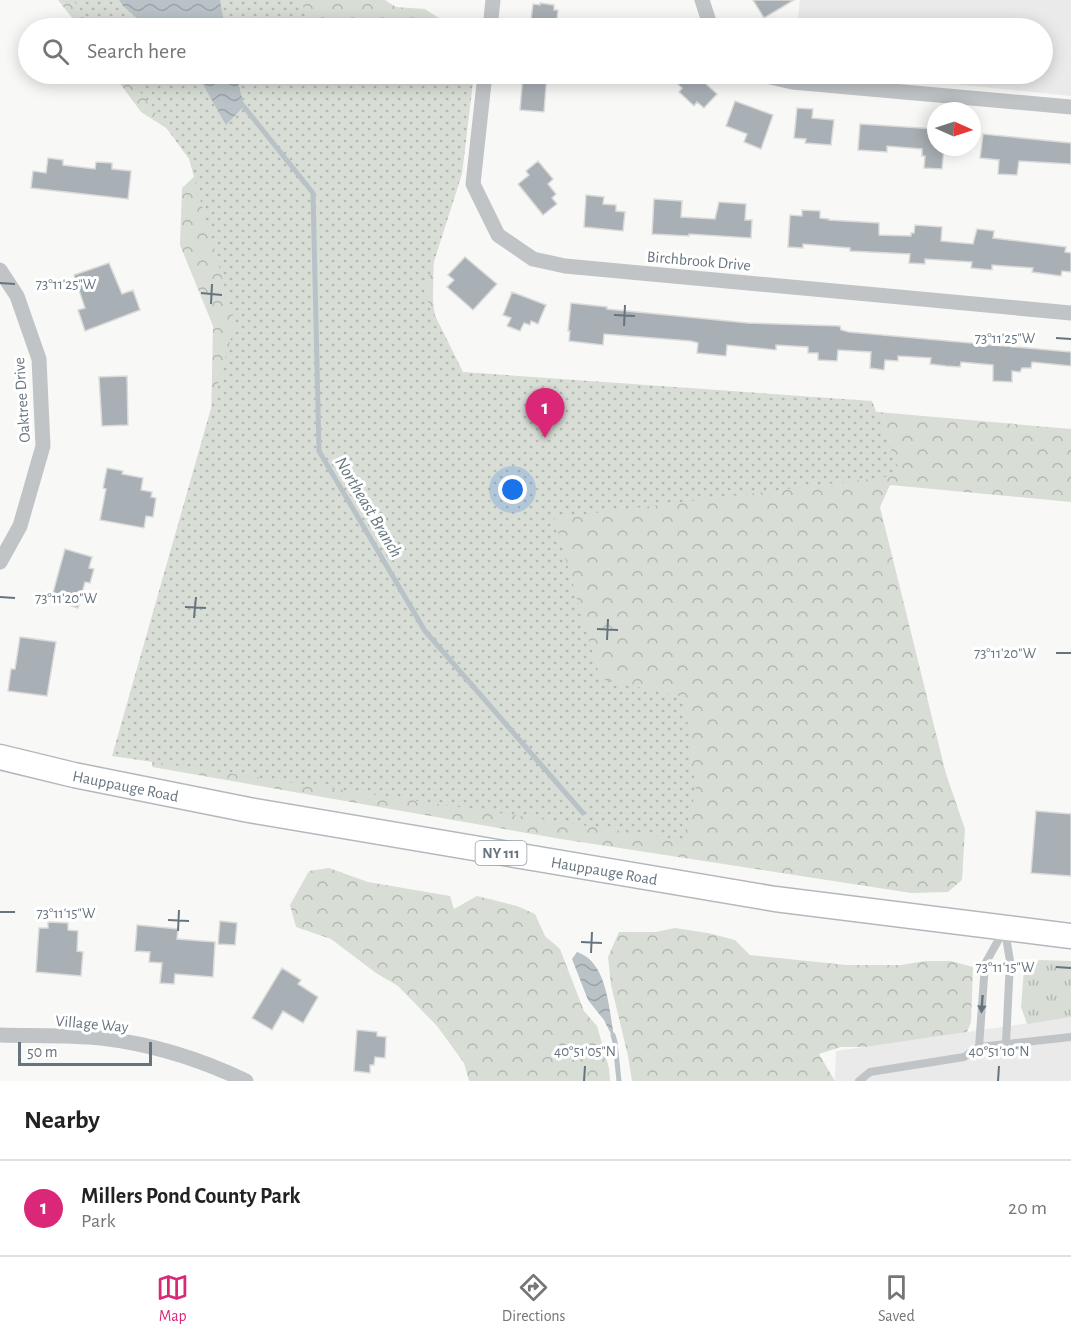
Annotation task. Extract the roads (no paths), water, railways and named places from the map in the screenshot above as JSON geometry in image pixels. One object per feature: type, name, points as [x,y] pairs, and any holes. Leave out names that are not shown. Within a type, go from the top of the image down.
[{"type":"main road","name":"Hauppauge Road","points":[[0,758],[249,810],[365,831],[775,899],[1071,936]]},
{"type":"street","points":[[491,18],[493,0]]},
{"type":"street","points":[[702,0],[708,18]]},
{"type":"street","name":"Birchbrook Drive","points":[[484,84],[473,184],[498,235],[533,259],[577,267],[1071,313]]},
{"type":"street","points":[[814,84],[1071,107]]},
{"type":"street","name":"Oaktree Drive","points":[[0,270],[17,296],[39,359],[44,446],[20,526],[0,562]]},
{"type":"street","name":"Village Way","points":[[0,1035],[101,1038],[164,1049],[213,1065],[246,1081]]},
{"type":"lane","points":[[1004,929],[1010,961],[1006,1043]]},
{"type":"lane","points":[[979,1047],[985,964],[1004,929]]},
{"type":"lane","points":[[859,1081],[870,1072],[964,1057],[979,1047],[1071,1037]]},
{"type":"water","points":[[119,0],[220,0],[223,18],[137,18]]},
{"type":"water","points":[[203,84],[238,84],[244,106],[226,125]]},
{"type":"water","points":[[577,952],[596,966],[602,977],[615,1042],[604,1020],[588,1000],[572,959]]},
{"type":"waterway","name":"Northeast Branch","points":[[241,103],[313,193],[319,451],[425,631],[583,813]]},
{"type":"waterway","points":[[613,1035],[619,1081]]},
{"type":"place","name":"Millers Pond County Park","points":[[545,438]]}]
